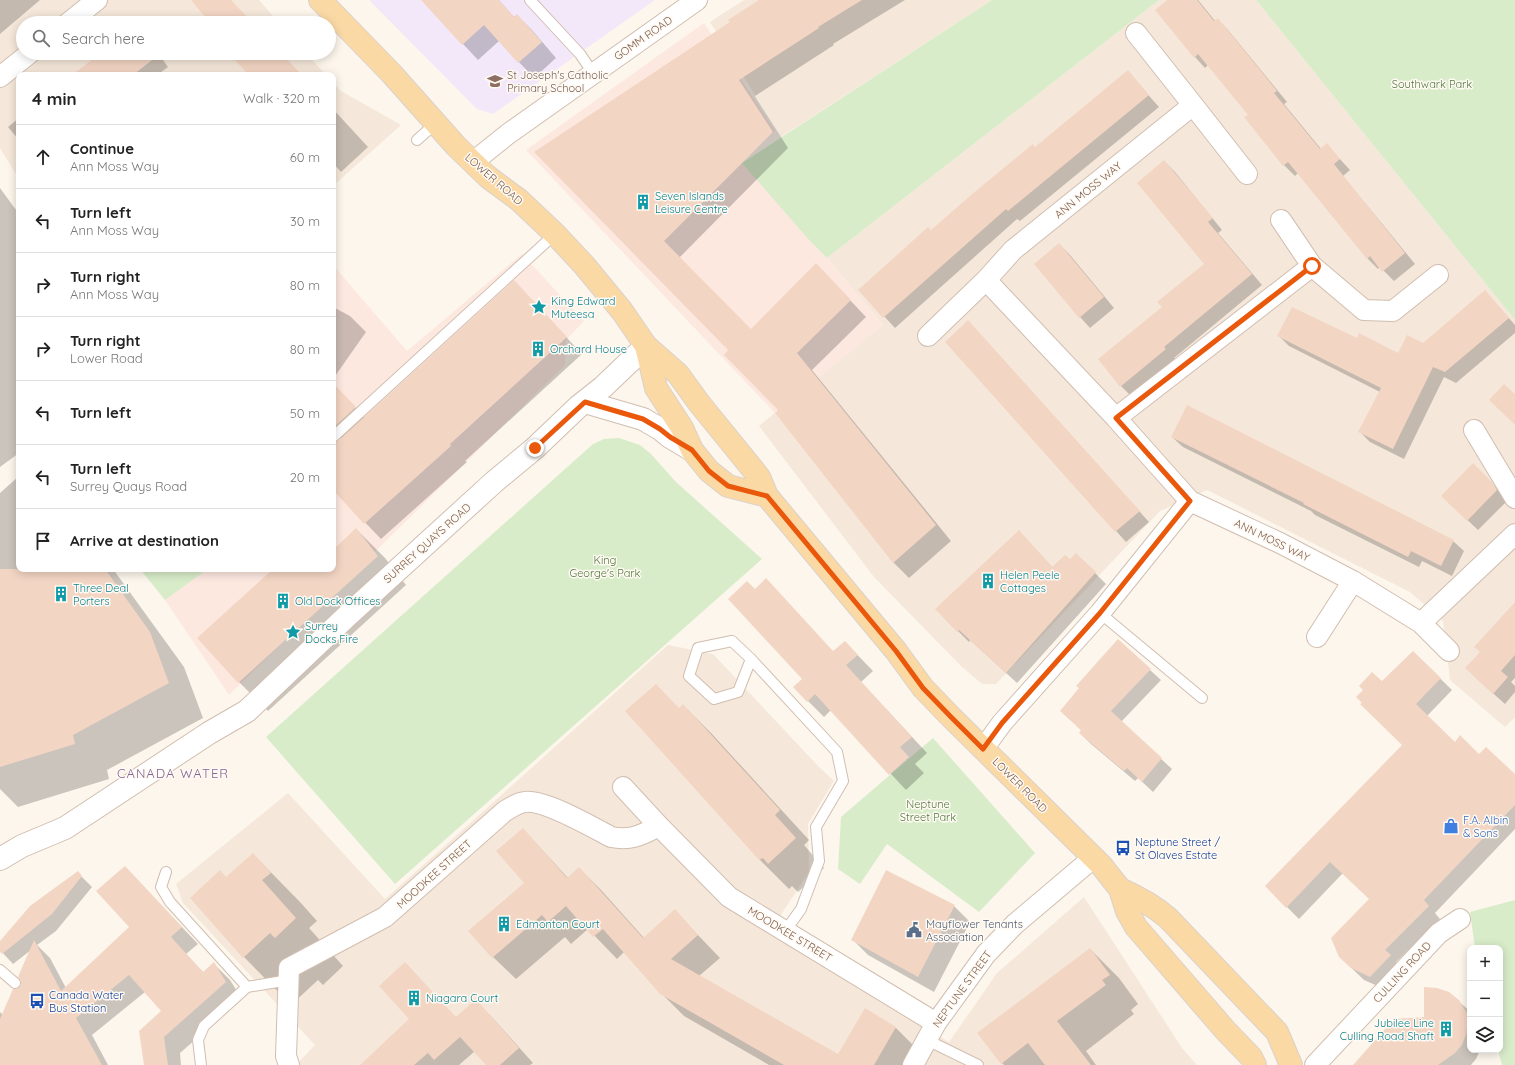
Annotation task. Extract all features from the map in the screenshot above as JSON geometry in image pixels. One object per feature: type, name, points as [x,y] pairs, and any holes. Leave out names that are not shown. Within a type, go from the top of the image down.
[{"type":"main road","name":"LOWER ROAD","points":[[320,0],[336,16]]},
{"type":"main road","name":"LOWER ROAD","points":[[336,16],[391,73],[472,162],[488,177],[519,200],[555,234],[584,265],[622,311],[646,346],[678,374],[698,404],[759,477],[767,496],[896,651],[923,688],[1100,865],[1120,889],[1127,911],[1136,927],[1224,1030],[1253,1061],[1282,1065]]},
{"type":"main road","points":[[646,346],[656,388],[682,428],[692,450],[709,471],[728,486],[767,496]]},
{"type":"main road","points":[[1120,889],[1154,906],[1168,918],[1277,1032],[1291,1065]]},
{"type":"street","points":[[77,16],[97,0]]},
{"type":"street","name":"GOMM ROAD","points":[[472,162],[508,134],[593,73],[698,0]]},
{"type":"street","points":[[1136,33],[1247,174]]},
{"type":"street","points":[[0,77],[21,60]]},
{"type":"street","name":"ANN MOSS WAY","points":[[928,336],[986,280],[1013,250],[1193,105]]},
{"type":"street","points":[[1281,220],[1312,266],[1364,310],[1392,311],[1438,275]]},
{"type":"street","points":[[1116,418],[1312,266]]},
{"type":"street","name":"ANN MOSS WAY","points":[[986,280],[1116,418],[1190,501],[1353,581],[1421,623],[1449,651]]},
{"type":"street","name":"SURREY QUAYS ROAD","points":[[0,859],[22,846],[65,828],[209,733],[246,711],[370,595],[603,387],[646,346]]},
{"type":"street","points":[[585,402],[643,419],[692,450]]},
{"type":"street","points":[[1474,430],[1515,498]]},
{"type":"street","points":[[983,749],[1002,723],[1100,613],[1190,501]]},
{"type":"street","points":[[1421,623],[1515,534]]},
{"type":"street","points":[[1317,637],[1353,581]]},
{"type":"street","name":"MOODKEE STREET","points":[[623,787],[729,897],[786,930],[936,1023]]},
{"type":"street","name":"MOODKEE STREET","points":[[287,1061],[289,968],[385,917],[505,811],[517,803],[526,802],[544,804],[611,837],[623,839],[636,838],[659,826]]},
{"type":"street","name":"NEPTUNE STREET","points":[[914,1065],[936,1023],[986,954],[1016,924],[1093,858]]},
{"type":"street","name":"CULLING ROAD","points":[[1315,1065],[1439,933],[1460,919]]},
{"type":"lane","points":[[530,0],[580,54],[593,73]]},
{"type":"lane","points":[[417,140],[436,123]]},
{"type":"lane","points":[[336,434],[555,234]]},
{"type":"lane","points":[[1100,613],[1202,698]]},
{"type":"lane","points":[[752,659],[738,692],[714,699],[689,676],[698,648],[732,641],[752,659],[836,752],[843,781],[816,827],[819,861],[801,909],[786,930]]},
{"type":"lane","points":[[166,872],[161,887],[170,902],[247,987]]},
{"type":"lane","points":[[0,970],[15,983]]},
{"type":"lane","points":[[201,1065],[198,1040],[204,1026],[247,987],[289,980]]},
{"type":"lane","points":[[927,1040],[978,1065]]},
{"type":"shaded area","points":[[0,0],[259,0],[273,16],[16,16],[16,60],[312,60],[323,72],[16,72],[16,174],[0,148]]},
{"type":"shaded area","name":"St Joseph's Catholic Primary School","points":[[369,0],[655,0],[493,114],[477,109]]},
{"type":"shaded area","points":[[744,0],[992,0],[781,137],[710,22]]},
{"type":"shaded area","points":[[1159,0],[1256,0],[1515,320],[1515,717],[1505,727],[1450,680],[1443,621],[1410,592],[1207,490],[1160,511],[996,684],[982,684],[961,666],[874,577],[759,426],[883,325],[827,258]]},
{"type":"shaded area","name":"Seven Islands Leisure Centre","points":[[704,23],[775,131],[742,162],[809,240],[827,258],[883,325],[775,413],[526,150]]},
{"type":"shaded area","points":[[336,86],[341,91],[401,125],[336,183]]},
{"type":"shaded area","points":[[522,254],[584,321],[566,340],[565,365],[229,695],[165,600],[204,572],[336,572],[336,268],[407,351]]},
{"type":"shaded area","points":[[668,645],[713,654],[819,767],[834,781],[808,824],[809,872],[769,933],[949,1042],[997,973],[1084,897],[1182,1048],[1197,1065],[296,1065],[315,1045],[183,903],[176,884],[288,793],[385,899]]},
{"type":"green space","points":[[992,0],[1159,0],[827,258],[809,240],[742,163]]},
{"type":"green space","name":"Southwark Park","points":[[1256,0],[1515,0],[1515,320]]},
{"type":"green space","name":"King George's Park","points":[[619,438],[640,445],[651,454],[676,482],[762,559],[395,884],[266,737],[593,444],[604,439]]},
{"type":"green space","points":[[142,572],[204,572],[165,600]]},
{"type":"green space","name":"Neptune Street Park","points":[[933,738],[1035,853],[979,912],[887,844],[860,884],[838,869],[841,817]]},
{"type":"green space","points":[[1515,900],[1515,1065],[1502,1065],[1499,1053],[1503,1053],[1503,945],[1475,945],[1470,912]]},
{"type":"building","points":[[191,0],[231,0],[246,16],[204,16]]},
{"type":"building","points":[[421,0],[499,0],[514,17],[517,14],[542,42],[518,63],[484,25],[462,45]]},
{"type":"building","name":"Seven Islands Leisure Centre","points":[[759,0],[862,0],[818,27],[819,28],[739,80],[773,132],[664,241],[751,329],[816,263],[851,300],[797,353],[936,525],[893,563],[775,413],[778,410],[724,355],[728,350],[534,152],[730,22],[728,20]]},
{"type":"building","points":[[1167,0],[1197,0],[1214,21],[1218,18],[1277,91],[1274,93],[1320,149],[1327,143],[1340,159],[1334,164],[1405,253],[1382,272],[1370,256],[1367,259],[1288,162],[1283,166],[1244,117],[1248,115],[1198,54],[1194,58],[1155,10]]},
{"type":"building","points":[[92,60],[152,60],[137,72],[76,72]]},
{"type":"building","points":[[235,60],[288,60],[299,72],[246,72]]},
{"type":"building","points":[[1128,70],[1149,95],[1008,211],[1006,209],[883,318],[858,290],[928,227],[931,230],[1033,144],[1035,147]]},
{"type":"building","points":[[1164,160],[1213,218],[1208,222],[1252,274],[1164,347],[1166,349],[1120,387],[1098,359],[1162,307],[1157,302],[1204,264],[1137,183]]},
{"type":"building","points":[[1059,243],[1104,297],[1079,318],[1034,264]]},
{"type":"building","points":[[514,280],[567,337],[450,444],[451,446],[364,524],[336,493],[337,442]]},
{"type":"building","points":[[1485,290],[1509,318],[1445,372],[1433,367],[1393,449],[1358,432],[1381,388],[1277,336],[1292,307],[1357,338],[1359,333],[1398,353],[1407,335],[1423,343]]},
{"type":"building","points":[[968,320],[1140,511],[1115,532],[945,342]]},
{"type":"building","points":[[1504,384],[1515,394],[1515,425],[1489,400]]},
{"type":"building","points":[[336,386],[356,407],[336,425]]},
{"type":"building","points":[[1187,405],[1454,540],[1441,566],[1411,551],[1408,557],[1171,437]]},
{"type":"building","points":[[1473,463],[1492,482],[1497,490],[1467,521],[1441,496]]},
{"type":"building","name":"Old Dock Offices","points":[[356,528],[378,556],[238,683],[197,638],[270,572],[336,572],[336,547]]},
{"type":"building","points":[[1019,530],[1052,567],[1065,555],[1070,559],[1076,553],[1096,572],[1006,673],[959,630],[957,632],[935,609]]},
{"type":"building","name":"Three Deal Porters","points":[[0,569],[16,569],[16,572],[107,572],[150,632],[169,683],[73,735],[75,744],[0,767]]},
{"type":"building","points":[[766,578],[833,651],[845,641],[858,655],[846,665],[912,737],[900,747],[909,757],[889,775],[815,694],[807,702],[793,687],[802,679],[728,599],[747,581],[755,589]]},
{"type":"building","points":[[1515,602],[1515,655],[1501,671],[1508,677],[1493,694],[1465,668],[1480,652],[1474,647]]},
{"type":"building","points":[[1118,639],[1151,669],[1111,711],[1162,758],[1142,782],[1127,768],[1124,771],[1079,733],[1081,730],[1060,711],[1079,688],[1076,686]]},
{"type":"building","points":[[1413,651],[1441,678],[1416,704],[1455,742],[1460,735],[1479,754],[1486,747],[1515,774],[1515,805],[1424,900],[1429,906],[1385,950],[1391,955],[1370,977],[1351,968],[1339,957],[1331,938],[1369,899],[1330,862],[1286,908],[1265,886],[1402,745],[1360,704],[1362,703],[1356,697],[1363,690],[1359,686],[1372,672],[1382,681]]},
{"type":"building","points":[[656,684],[679,708],[683,704],[780,810],[775,815],[796,838],[768,864],[763,858],[759,860],[625,711]]},
{"type":"building","points":[[523,828],[567,878],[579,867],[643,938],[675,909],[698,935],[671,959],[838,1054],[865,1008],[896,1027],[874,1065],[784,1065],[660,994],[603,929],[593,937],[566,906],[548,922],[542,915],[492,958],[468,931],[524,883],[496,851]]},
{"type":"building","points":[[253,853],[271,873],[262,880],[296,918],[275,938],[270,933],[243,958],[190,898],[220,870],[226,877]]},
{"type":"building","points":[[125,866],[182,927],[171,937],[203,972],[214,962],[226,982],[164,1037],[168,1065],[144,1065],[139,1031],[161,1011],[129,975],[76,1018],[102,1065],[0,1065],[0,1019],[13,989],[17,989],[21,985],[21,981],[18,977],[34,940],[61,991],[129,927],[96,891]]},
{"type":"building","points":[[886,870],[955,905],[918,977],[851,940]]},
{"type":"building","points":[[78,871],[82,876],[52,914],[2,954],[0,952],[0,941],[30,906]]},
{"type":"building","points":[[1090,948],[1110,975],[1102,980],[1106,985],[1057,1021],[1091,1065],[1045,1065],[1028,1043],[1001,1064],[977,1033]]},
{"type":"building","points":[[405,962],[456,1017],[476,999],[519,1048],[500,1065],[486,1065],[460,1037],[434,1060],[428,1053],[414,1065],[360,1065],[409,1019],[379,986]]},
{"type":"building","points":[[1424,987],[1437,988],[1449,992],[1459,1000],[1467,1014],[1467,1029],[1462,1045],[1455,1053],[1438,1065],[1353,1065],[1394,1019],[1424,1017]]},
{"type":"place","name":"St Joseph's Catholic Primary School","points":[[495,81]]},
{"type":"place","name":"Seven Islands Leisure Centre","points":[[643,202]]},
{"type":"place","name":"King Edward Muteesa","points":[[539,307]]},
{"type":"place","name":"Orchard House","points":[[538,349]]},
{"type":"place","name":"Helen Peele Cottages","points":[[988,581]]},
{"type":"place","name":"Three Deal Porters","points":[[61,594]]},
{"type":"place","name":"Old Dock Offices","points":[[283,601]]},
{"type":"place","name":"Surrey Docks Fire","points":[[293,632]]},
{"type":"place","name":"F.A. Albin & Sons","points":[[1451,826]]},
{"type":"place","name":"Neptune Street / St Olaves Estate","points":[[1123,848]]},
{"type":"place","name":"Edmonton Court","points":[[504,924]]},
{"type":"place","name":"Mayflower Tenants Association","points":[[914,930]]},
{"type":"place","name":"Niagara Court","points":[[414,998]]},
{"type":"place","name":"Canada Water Bus Station","points":[[37,1001]]},
{"type":"place","name":"Jubilee Line Culling Road Shaft","points":[[1446,1029]]},
{"type":"district","name":"CANADA WATER","points":[[173,773]]},
{"type":"route","points":[[535,448],[585,402],[618,412],[631,414],[643,419],[692,450],[709,471],[728,486],[767,496],[896,651],[923,688],[983,749],[1002,723],[1100,613],[1190,501],[1116,418],[1312,266]]}]
